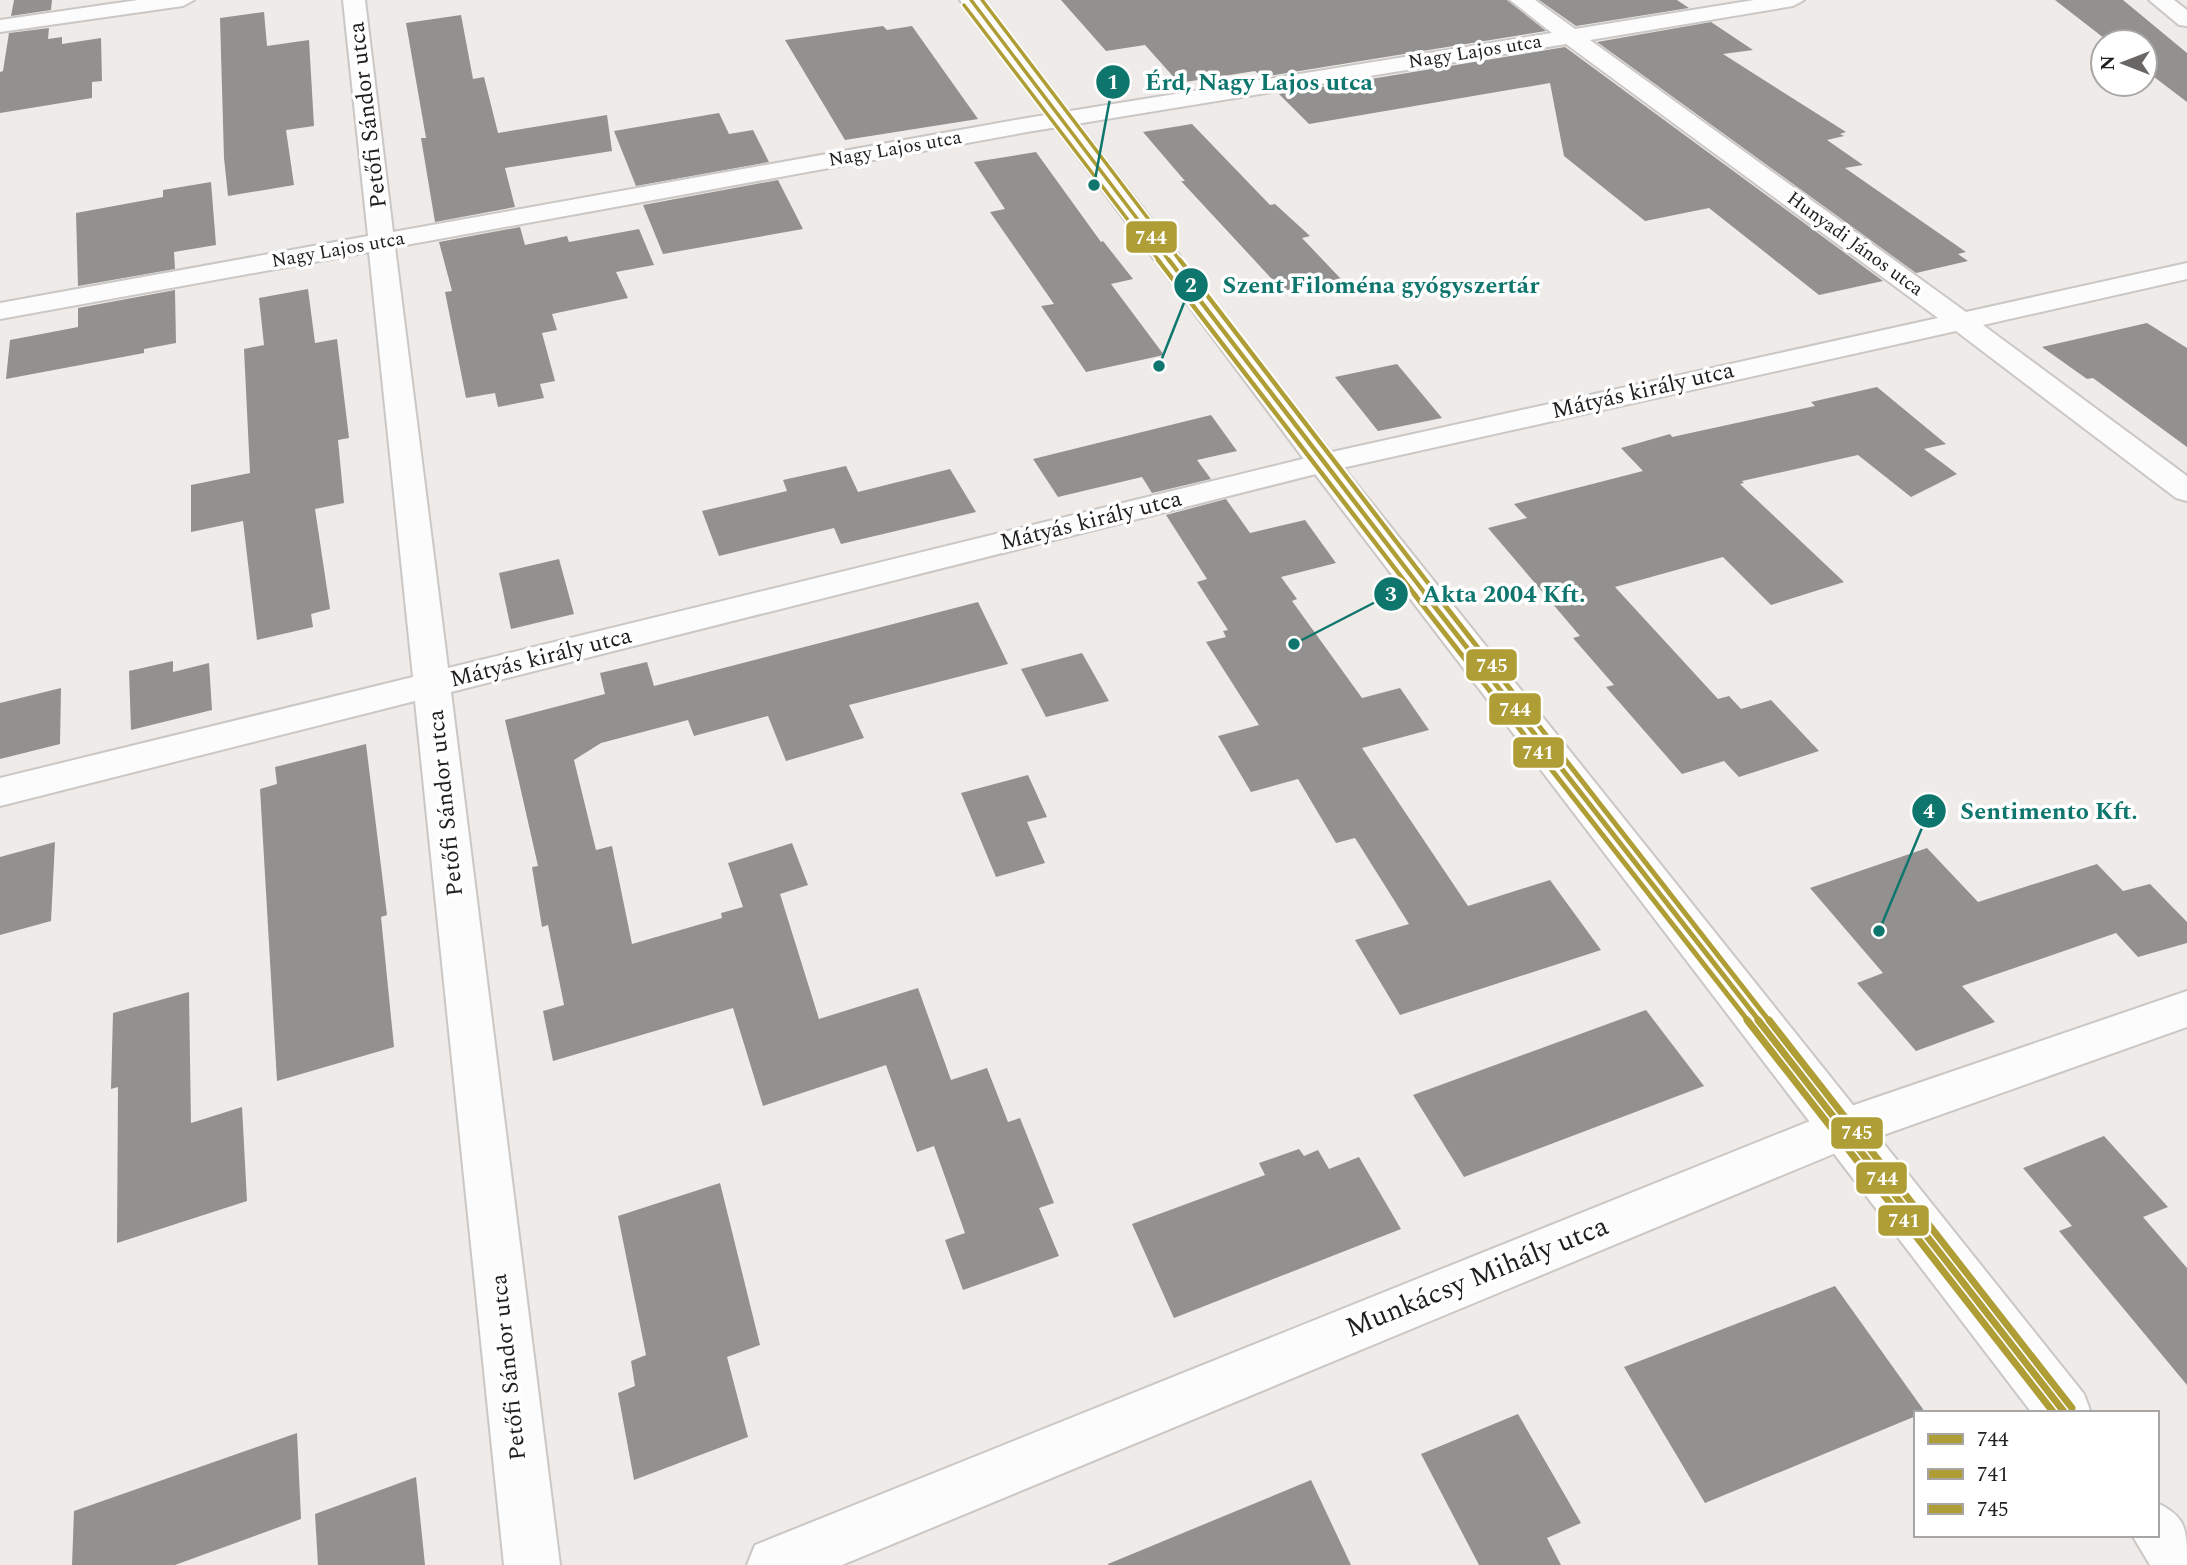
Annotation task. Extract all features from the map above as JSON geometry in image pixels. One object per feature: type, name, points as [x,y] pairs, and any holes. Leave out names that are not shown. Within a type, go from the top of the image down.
[{"type":"street","points":[[0,26],[183,0]]},
{"type":"street","name":"Petőfi Sándor utca","points":[[354,0],[384,242],[532,1565]]},
{"type":"street","points":[[971,0],[1323,463],[2063,1411]]},
{"type":"street","name":"Hunyadi János utca","points":[[1521,0],[1959,320],[2187,491]]},
{"type":"street","name":"Nagy Lajos utca","points":[[0,312],[1064,119],[1793,0]]},
{"type":"street","points":[[2160,0],[2187,20]]},
{"type":"street","name":"Mátyás király utca","points":[[0,792],[1323,463],[2187,271]]},
{"type":"street","name":"Munkácsy Mihály utca","points":[[775,1565],[1841,1129],[2187,1009]]},
{"type":"street","points":[[2159,1532],[2185,1565]]},
{"type":"building","points":[[14,0],[52,0],[51,10],[11,16]]},
{"type":"building","points":[[1061,0],[1507,0],[1546,31],[1262,77],[1255,71],[1179,83],[1145,45],[1106,51]]},
{"type":"building","points":[[1539,0],[1677,0],[1689,8],[1576,26]]},
{"type":"building","points":[[2055,0],[2123,0],[2157,28],[2091,28]]},
{"type":"building","points":[[264,12],[267,46],[309,40],[314,126],[286,130],[294,185],[228,196],[224,158],[220,18]]},
{"type":"building","points":[[461,15],[473,79],[484,77],[498,133],[607,115],[612,151],[505,168],[515,207],[435,222],[421,138],[426,138],[406,23]]},
{"type":"building","points":[[1711,22],[1753,50],[1723,54],[1846,132],[1840,134],[1844,136],[1827,140],[1863,165],[1845,168],[1966,252],[1958,254],[1968,261],[1916,273],[1597,42]]},
{"type":"building","points":[[883,26],[887,30],[912,26],[978,119],[845,140],[785,40]]},
{"type":"building","points":[[49,28],[48,39],[62,37],[62,44],[101,38],[102,81],[92,82],[92,98],[0,113],[0,72],[3,71],[9,33]]},
{"type":"building","points":[[2159,30],[2187,53],[2187,102],[2159,81]]},
{"type":"building","points":[[1565,47],[1883,281],[1819,295],[1709,208],[1645,221],[1564,156],[1550,83],[1309,124],[1279,94]]},
{"type":"building","points":[[719,113],[729,134],[753,130],[769,162],[636,186],[614,131]]},
{"type":"building","points":[[1192,124],[1270,205],[1275,204],[1310,236],[1302,238],[1341,279],[1283,291],[1181,181],[1185,181],[1143,132]]},
{"type":"building","points":[[1036,152],[1101,242],[1103,241],[1133,279],[1111,284],[1164,355],[1086,372],[1041,306],[1054,304],[990,212],[1005,209],[974,162]]},
{"type":"building","points":[[778,180],[803,229],[663,254],[643,205]]},
{"type":"building","points":[[211,182],[216,245],[174,252],[175,269],[78,286],[76,213],[163,197],[163,190]]},
{"type":"building","points":[[520,227],[525,245],[567,236],[569,242],[639,229],[654,265],[616,272],[628,298],[552,314],[557,330],[542,333],[555,381],[540,384],[544,398],[498,407],[495,393],[466,398],[445,292],[452,291],[439,242]]},
{"type":"building","points":[[308,289],[315,343],[337,339],[349,438],[338,440],[344,503],[315,509],[330,609],[311,614],[313,627],[257,640],[243,521],[191,532],[191,485],[250,473],[244,349],[264,345],[259,298]]},
{"type":"building","points":[[175,290],[176,343],[144,349],[144,353],[6,379],[10,340],[78,327],[78,308]]},
{"type":"building","points":[[2147,323],[2187,348],[2187,447],[2093,378],[2087,379],[2042,347]]},
{"type":"building","points":[[1397,364],[1442,418],[1378,431],[1335,377]]},
{"type":"building","points":[[1877,387],[1946,444],[1924,449],[1957,474],[1911,497],[1858,455],[1742,481],[1744,483],[1740,484],[1844,582],[1771,605],[1723,557],[1615,587],[1718,699],[1729,696],[1741,709],[1771,700],[1819,751],[1739,777],[1724,761],[1682,774],[1606,687],[1614,685],[1573,638],[1580,636],[1488,528],[1527,518],[1514,504],[1643,471],[1621,448],[1670,434],[1672,437],[1815,406],[1811,402]]},
{"type":"building","points":[[1211,415],[1237,451],[1197,460],[1211,479],[1152,493],[1142,477],[1058,497],[1033,459]]},
{"type":"building","points":[[846,466],[858,492],[950,469],[976,512],[841,544],[834,528],[719,556],[702,511],[787,491],[783,480]]},
{"type":"building","points":[[1226,499],[1250,533],[1305,520],[1336,563],[1281,577],[1297,599],[1292,601],[1362,698],[1400,688],[1429,730],[1362,748],[1468,906],[1550,880],[1601,950],[1400,1015],[1355,940],[1409,924],[1355,838],[1336,843],[1298,779],[1251,792],[1218,736],[1259,725],[1206,642],[1226,637],[1223,631],[1228,630],[1197,582],[1207,579],[1166,515]]},
{"type":"building","points":[[559,559],[574,614],[511,629],[499,573]]},
{"type":"building","points":[[978,602],[1008,664],[849,705],[864,738],[786,761],[768,716],[694,736],[688,720],[601,743],[574,760],[596,850],[612,846],[632,944],[722,918],[721,913],[743,907],[728,863],[792,843],[808,885],[780,894],[819,1019],[918,988],[951,1080],[987,1068],[1008,1122],[1020,1118],[1054,1203],[1039,1208],[1059,1256],[963,1290],[945,1240],[965,1233],[934,1146],[917,1152],[886,1065],[763,1106],[733,1008],[553,1061],[543,1011],[564,1005],[548,925],[542,927],[532,867],[538,866],[505,720],[605,694],[600,673],[647,662],[654,686]]},
{"type":"building","points":[[1082,653],[1109,701],[1046,717],[1021,669]]},
{"type":"building","points":[[173,661],[173,672],[209,663],[212,710],[131,730],[129,671]]},
{"type":"building","points":[[61,688],[60,744],[0,759],[0,703]]},
{"type":"building","points":[[366,744],[387,915],[381,917],[394,1047],[277,1081],[260,789],[277,784],[275,767]]},
{"type":"building","points":[[1028,775],[1047,817],[1027,822],[1045,863],[996,877],[961,793]]},
{"type":"building","points":[[55,842],[51,921],[0,935],[0,857]]},
{"type":"building","points":[[1927,848],[1978,902],[2097,864],[2123,891],[2150,884],[2187,922],[2187,943],[2138,957],[2116,933],[1962,986],[1995,1022],[1916,1051],[1857,983],[1883,973],[1810,888]]},
{"type":"building","points":[[189,992],[191,1123],[242,1107],[247,1201],[117,1243],[118,1087],[111,1089],[113,1013]]},
{"type":"building","points":[[1646,1010],[1704,1086],[1464,1177],[1413,1095]]},
{"type":"building","points":[[2104,1136],[2168,1207],[2143,1217],[2187,1268],[2187,1385],[2059,1231],[2072,1226],[2023,1168]]},
{"type":"building","points":[[1299,1149],[1304,1156],[1318,1150],[1329,1169],[1359,1157],[1401,1229],[1174,1318],[1132,1224],[1265,1175],[1259,1163]]},
{"type":"building","points":[[720,1183],[760,1345],[727,1357],[748,1437],[634,1480],[618,1393],[635,1386],[631,1361],[646,1355],[618,1216]]},
{"type":"building","points":[[1835,1286],[1924,1411],[1914,1411],[1914,1417],[1705,1503],[1624,1367]]},
{"type":"building","points":[[1518,1414],[1581,1523],[1547,1538],[1561,1565],[1479,1565],[1421,1454]]},
{"type":"building","points":[[297,1433],[301,1519],[175,1565],[72,1565],[74,1511]]},
{"type":"building","points":[[416,1477],[425,1565],[318,1565],[315,1514]]},
{"type":"building","points":[[1311,1480],[1351,1565],[1108,1565],[1108,1564]]},
{"type":"transit line","name":"744","points":[[971,0],[1323,463],[2063,1411]]},
{"type":"transit line","name":"745","points":[[982,0],[1330,458],[2072,1408]]},
{"type":"transit line","name":"741","points":[[964,5],[1316,468],[2052,1411]]},
{"type":"place","name":"Érd, Nagy Lajos utca","points":[[1094,185]]},
{"type":"place","name":"Szent Filoména gyógyszertár","points":[[1159,366]]},
{"type":"place","name":"Akta 2004 Kft.","points":[[1294,644]]},
{"type":"place","name":"Sentimento Kft.","points":[[1879,931]]}]
